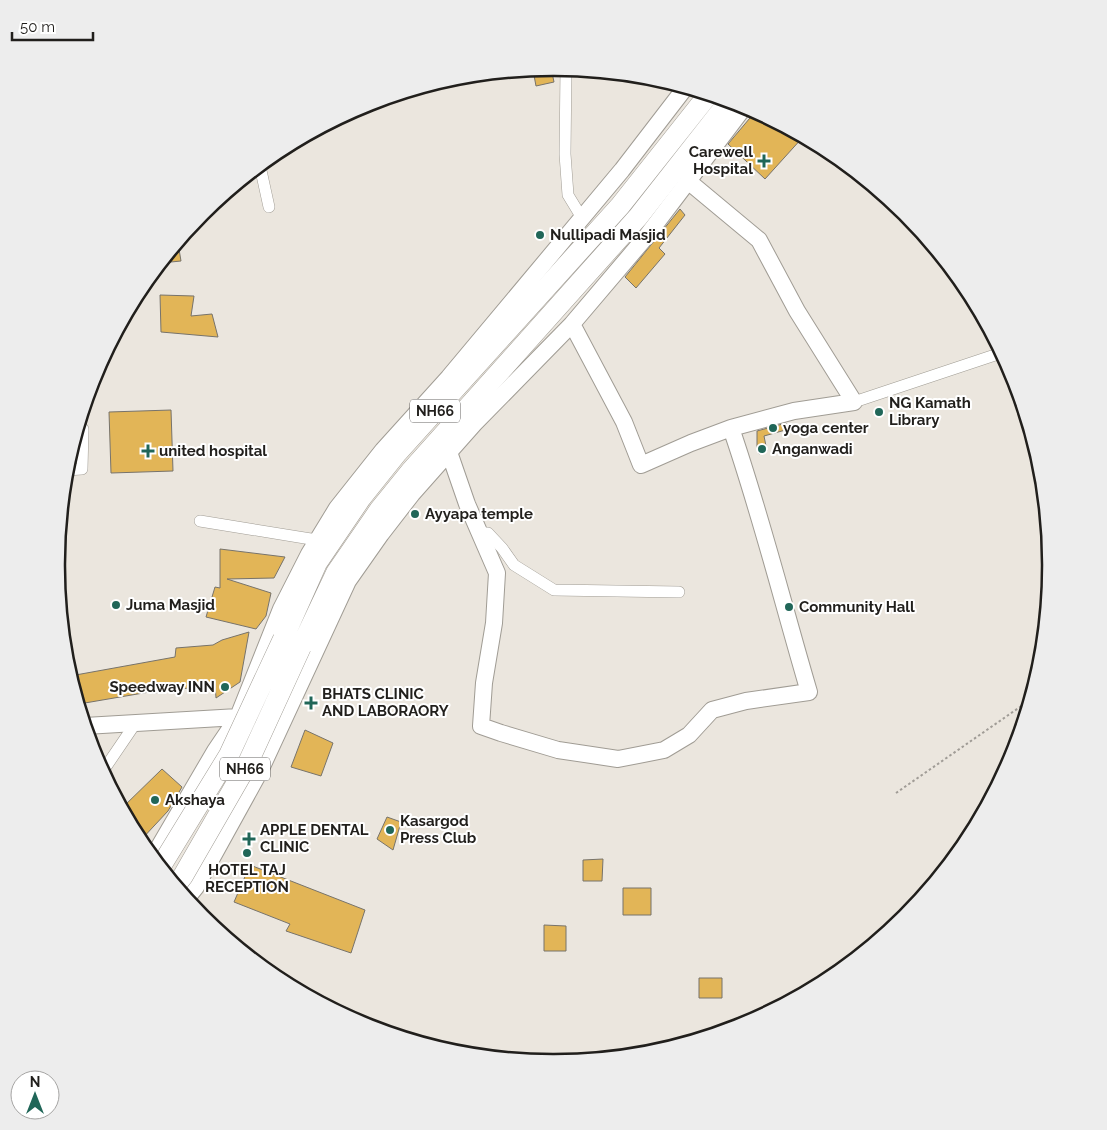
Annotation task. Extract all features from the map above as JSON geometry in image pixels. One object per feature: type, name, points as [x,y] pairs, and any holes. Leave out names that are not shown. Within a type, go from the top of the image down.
[{"type":"highway","name":"NH66","points":[[165,860],[229,755],[317,563],[361,498],[397,453],[620,206],[704,100]]},
{"type":"highway","name":"NH66","points":[[180,880],[247,765],[336,573],[380,509],[410,472],[638,217],[724,107]]},
{"type":"street","points":[[566,77],[565,154],[568,195],[582,218]]},
{"type":"street","points":[[157,850],[215,751],[238,717],[281,609],[336,508],[377,458],[450,377],[622,170],[681,93]]},
{"type":"street","points":[[191,893],[260,771],[348,581],[381,534],[412,494],[474,424],[572,324],[645,238],[739,114]]},
{"type":"street","points":[[262,173],[269,207]]},
{"type":"street","points":[[688,181],[759,240],[797,311],[854,402]]},
{"type":"street","points":[[572,324],[624,422],[642,465],[691,443],[731,428],[794,411],[854,402],[995,355]]},
{"type":"street","points":[[449,452],[467,504],[497,573],[494,623],[484,683],[481,726],[501,734],[558,750],[618,758],[664,750],[689,736],[712,710],[746,701],[809,692],[780,596],[752,488],[731,428]]},
{"type":"street","points":[[74,469],[82,469],[83,436]]},
{"type":"street","points":[[200,521],[317,540]]},
{"type":"street","points":[[481,533],[488,533],[514,565],[554,590],[680,592]]},
{"type":"street","points":[[92,726],[238,717]]},
{"type":"street","points":[[108,764],[135,724]]},
{"type":"path","points":[[896,793],[1020,707]]},
{"type":"building","points":[[553,76],[554,82],[536,86],[534,77]]},
{"type":"building","name":"Carewell Hospital","points":[[750,118],[798,142],[765,179],[728,144]]},
{"type":"building","points":[[680,209],[685,215],[659,248],[665,254],[636,288],[625,277]]},
{"type":"building","points":[[179,251],[181,261],[171,262]]},
{"type":"building","points":[[160,295],[194,296],[191,316],[212,314],[218,337],[161,332]]},
{"type":"building","points":[[171,410],[173,471],[111,473],[109,412]]},
{"type":"building","name":"yoga center","points":[[786,423],[789,429],[764,436],[767,451],[759,454],[757,431]]},
{"type":"building","points":[[220,549],[285,557],[274,578],[227,579],[271,593],[266,616],[256,629],[206,617],[215,587],[220,588]]},
{"type":"building","points":[[249,632],[240,682],[216,698],[215,684],[155,693],[155,691],[85,703],[78,675],[175,657],[176,648],[213,645],[222,640]]},
{"type":"building","points":[[305,730],[333,743],[321,776],[291,767]]},
{"type":"building","name":"Akshaya","points":[[162,769],[182,787],[168,811],[146,835],[127,803]]},
{"type":"building","name":"Kasargod Press Club","points":[[387,817],[401,822],[393,850],[377,839]]},
{"type":"building","points":[[603,859],[602,881],[583,881],[583,860]]},
{"type":"building","points":[[250,865],[365,910],[351,953],[286,931],[290,924],[234,902]]},
{"type":"building","points":[[623,888],[651,888],[651,915],[623,915]]},
{"type":"building","points":[[544,925],[566,926],[566,951],[544,951]]},
{"type":"building","points":[[699,978],[722,978],[722,998],[699,998]]},
{"type":"place","name":"Carewell Hospital","points":[[764,161]]},
{"type":"place","name":"Nullipadi Masjid","points":[[540,235]]},
{"type":"place","name":"NG Kamath Library","points":[[879,412]]},
{"type":"place","name":"yoga center","points":[[773,428]]},
{"type":"place","name":"Anganwadi","points":[[762,449]]},
{"type":"place","name":"united hospital","points":[[148,451]]},
{"type":"place","name":"Ayyapa temple","points":[[415,514]]},
{"type":"place","name":"Juma Masjid","points":[[116,605]]},
{"type":"place","name":"Community Hall","points":[[789,607]]},
{"type":"place","name":"Speedway INN","points":[[225,687]]},
{"type":"place","name":"BHATS CLINIC AND LABORAORY","points":[[311,703]]},
{"type":"place","name":"Akshaya","points":[[155,800]]},
{"type":"place","name":"Kasargod Press Club","points":[[390,830]]},
{"type":"place","name":"APPLE DENTAL CLINIC","points":[[249,839]]},
{"type":"place","name":"HOTEL TAJ RECEPTION","points":[[247,853]]}]
